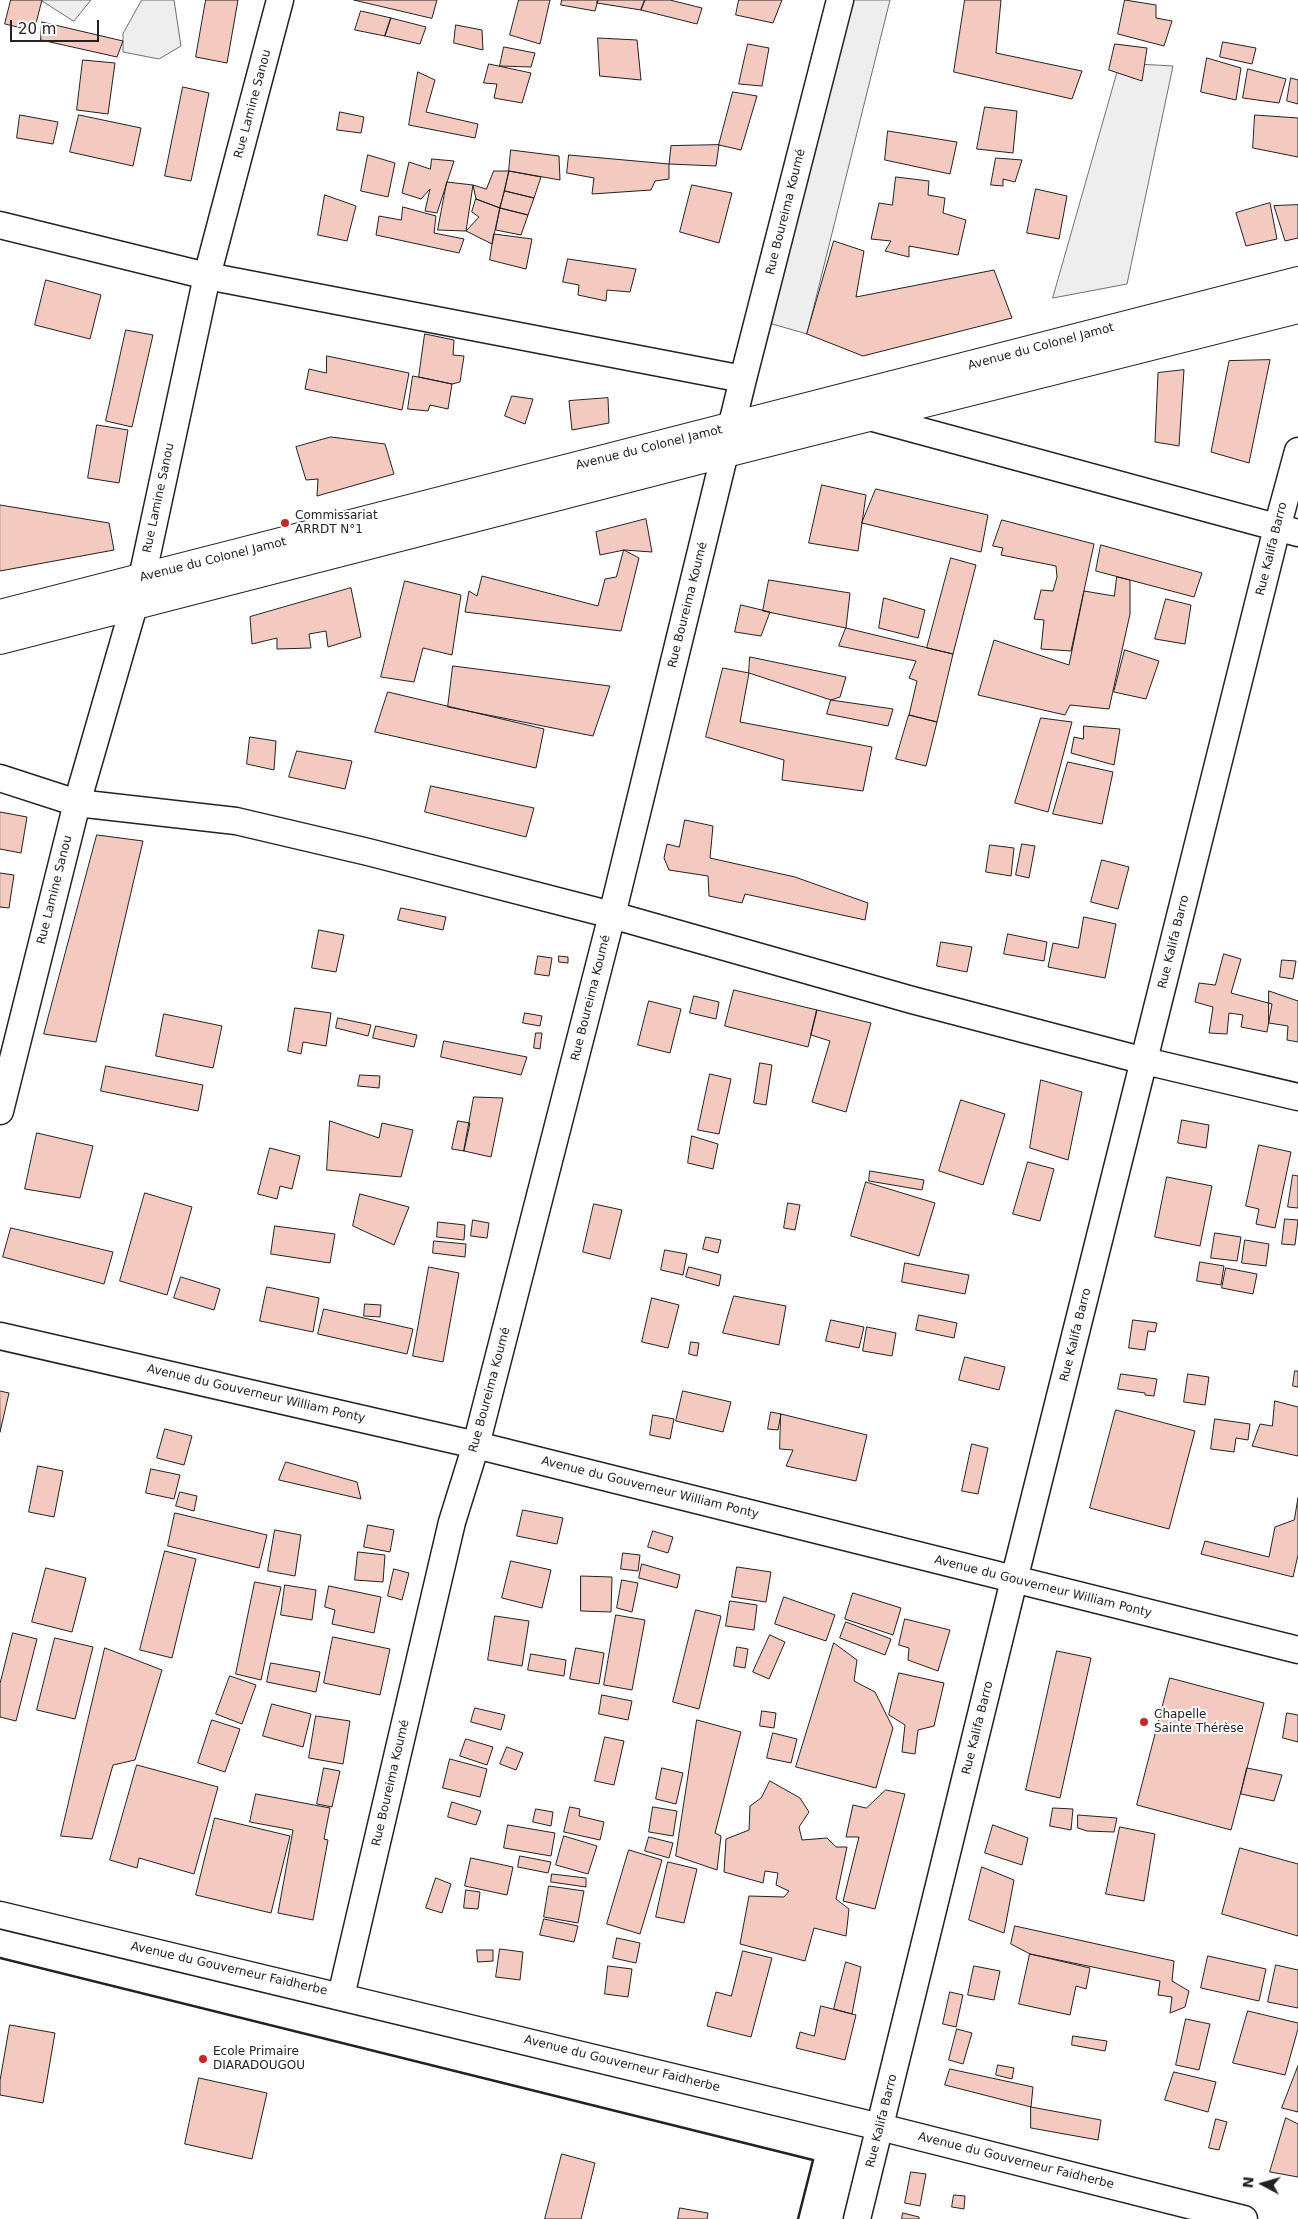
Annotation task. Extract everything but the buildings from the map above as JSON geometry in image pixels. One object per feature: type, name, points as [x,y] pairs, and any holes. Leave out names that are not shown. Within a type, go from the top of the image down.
[{"type":"main road","name":"Avenue du Colonel Jamot","points":[[0,614],[1298,281]]},
{"type":"main road","name":"Avenue du Colonel Jamot","points":[[0,640],[726,453],[1298,309]]},
{"type":"street","name":"Rue Lamine Sanou","points":[[0,1111],[77,803],[142,578],[208,276],[280,0]]},
{"type":"street","name":"Rue Boureima Koumé","points":[[341,1996],[452,1522],[476,1445],[612,915],[743,380],[840,0]]},
{"type":"street","points":[[0,224],[208,276],[743,380]]},
{"type":"street","points":[[820,404],[1287,530]]},
{"type":"street","name":"Rue Kalifa Barro","points":[[857,2219],[1014,1580],[1145,1061],[1287,530],[1298,451]]},
{"type":"street","points":[[0,778],[77,803],[236,821],[368,852],[612,915],[912,1000],[1145,1061],[1298,1097]]},
{"type":"street","name":"Avenue du Gouverneur William Ponty","points":[[0,1336],[476,1445],[1298,1650]]},
{"type":"street","name":"Avenue du Gouverneur Faidherbe","points":[[0,1915],[880,2127],[1244,2219]]},
{"type":"shaded area","points":[[41,0],[91,0],[74,21]]},
{"type":"shaded area","points":[[142,0],[174,0],[181,46],[159,59],[123,52],[123,34]]},
{"type":"shaded area","points":[[847,0],[890,0],[807,334],[762,321]]},
{"type":"shaded area","points":[[1120,63],[1173,66],[1127,284],[1053,298]]},
{"type":"wall","points":[[0,1958],[813,2160],[798,2219]]},
{"type":"place","name":"Commissariat ARRDT N°1","points":[[285,523]]},
{"type":"place","name":"Chapelle Sainte Thérèse","points":[[1144,1722]]},
{"type":"place","name":"Ecole Primaire DIARADOUGOU","points":[[203,2059]]}]
